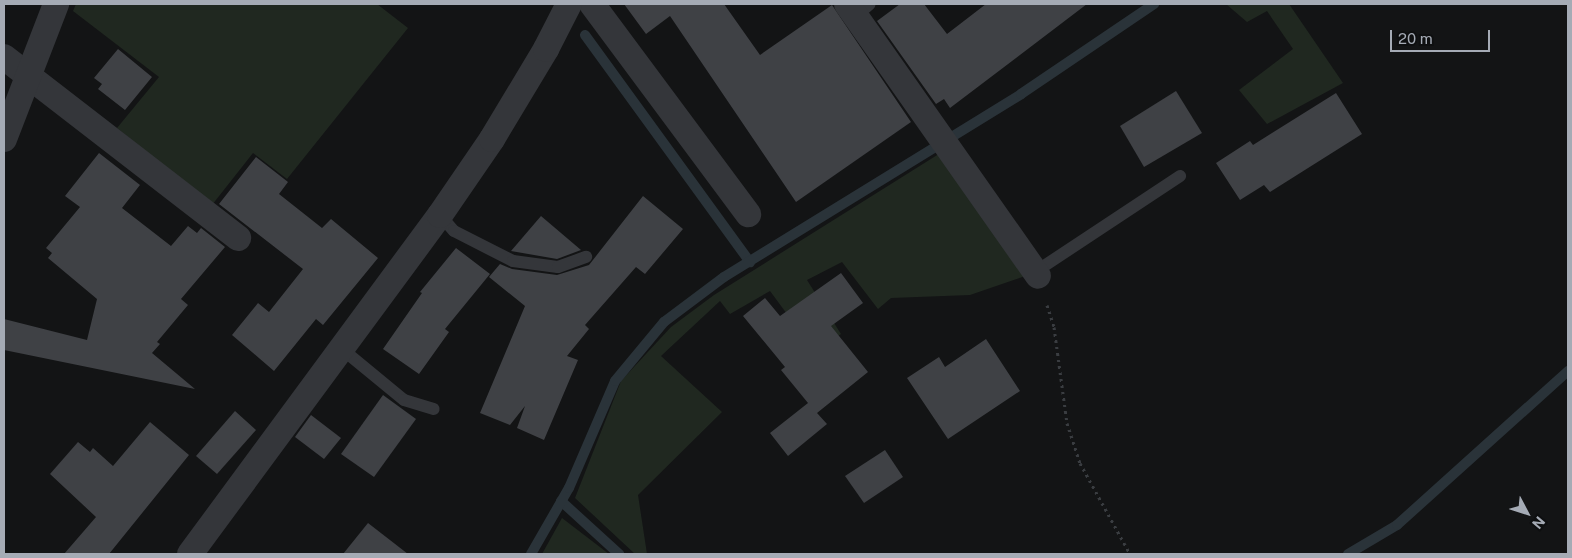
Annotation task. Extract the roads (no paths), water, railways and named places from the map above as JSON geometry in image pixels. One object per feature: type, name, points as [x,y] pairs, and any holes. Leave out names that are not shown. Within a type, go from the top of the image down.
[{"type":"street","points":[[4,139],[56,4]]},
{"type":"street","points":[[190,554],[440,215],[497,131],[546,49],[569,4]]},
{"type":"street","points":[[592,4],[748,214]]},
{"type":"street","points":[[858,8],[932,122],[1037,274]]},
{"type":"street","points":[[4,57],[238,238]]},
{"type":"lane","points":[[1037,274],[1180,176]]},
{"type":"lane","points":[[440,215],[454,231],[513,261],[558,267],[586,257]]},
{"type":"lane","points":[[342,349],[404,400],[434,408]]},
{"type":"waterway","points":[[531,554],[569,488],[615,381],[664,322],[724,277],[1021,94],[1154,4]]},
{"type":"waterway","points":[[585,35],[750,262]]},
{"type":"waterway","points":[[1348,554],[1397,525],[1568,371]]},
{"type":"waterway","points":[[561,501],[619,554]]}]
